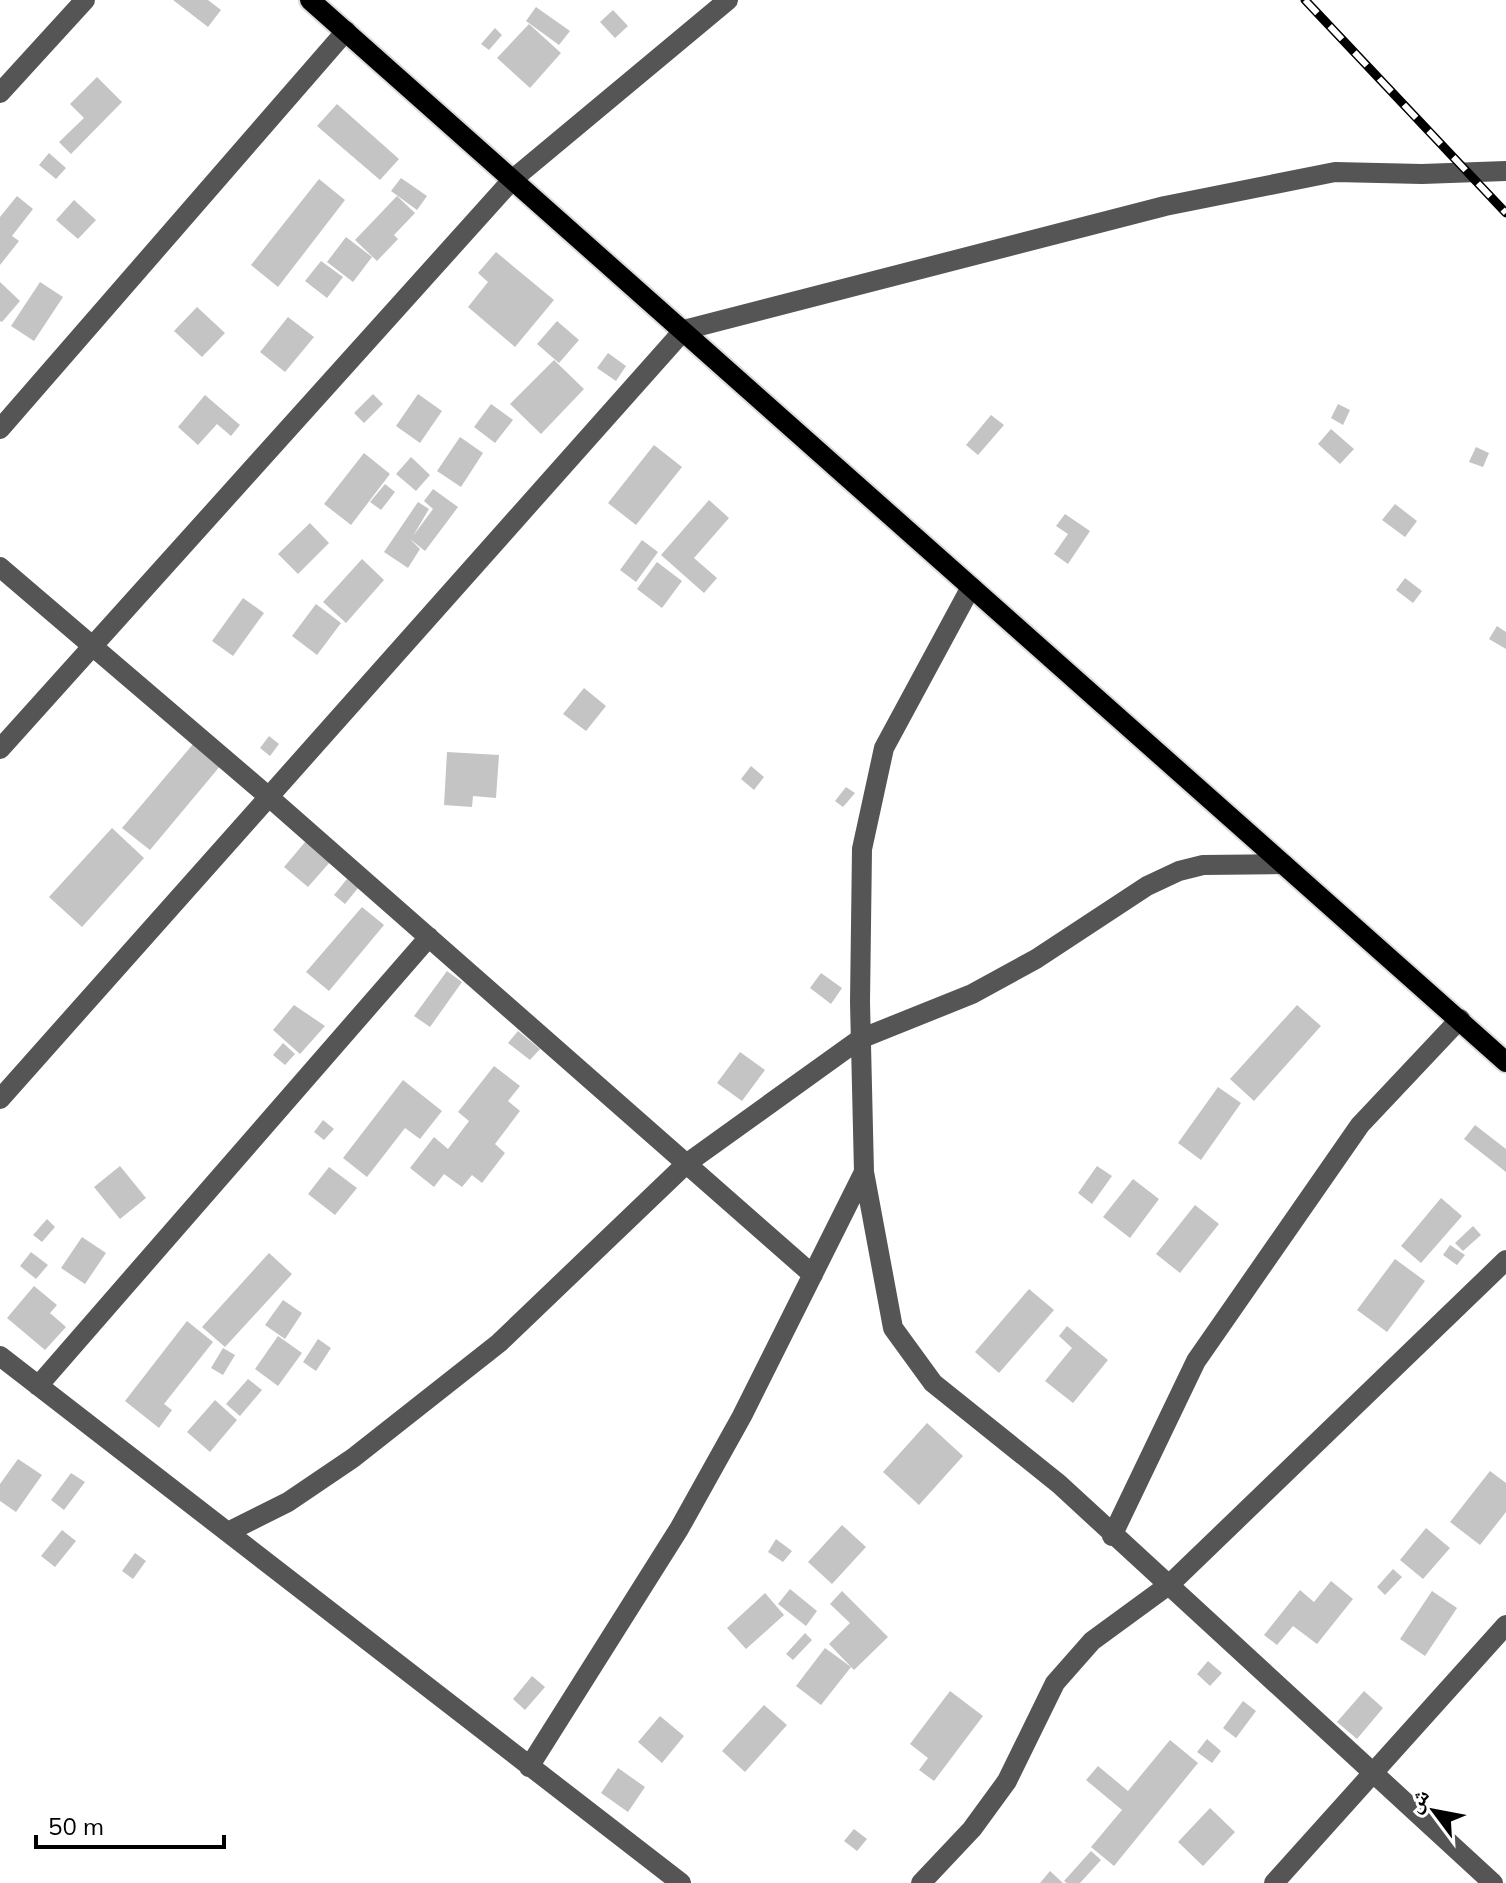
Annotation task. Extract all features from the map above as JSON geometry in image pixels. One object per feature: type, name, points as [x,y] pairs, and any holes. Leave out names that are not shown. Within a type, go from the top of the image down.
[{"type":"main road","points":[[310,0],[1506,1062]]},
{"type":"street","points":[[0,93],[85,0]]},
{"type":"street","points":[[0,749],[513,179],[728,0]]},
{"type":"street","points":[[0,429],[346,31]]},
{"type":"street","points":[[0,1099],[684,330],[1165,206],[1335,172],[1434,174],[1506,171]]},
{"type":"street","points":[[0,567],[269,797],[813,1275]]},
{"type":"street","points":[[971,587],[884,748],[862,849],[860,1039],[864,1172],[893,1328],[933,1383],[1059,1484],[1112,1536],[1170,1584],[1370,1773],[1493,1883]]},
{"type":"street","points":[[228,1532],[288,1502],[353,1458],[499,1343],[686,1164],[860,1039],[972,994],[1036,959],[1147,886],[1179,871],[1203,865],[1283,864]]},
{"type":"street","points":[[38,1386],[429,937]]},
{"type":"street","points":[[1112,1536],[1196,1361],[1360,1125],[1460,1019]]},
{"type":"street","points":[[529,1767],[671,1542],[742,1416],[864,1172]]},
{"type":"street","points":[[921,1883],[972,1829],[1007,1781],[1055,1683],[1092,1641],[1170,1584],[1506,1260]]},
{"type":"street","points":[[0,1356],[681,1883]]},
{"type":"street","points":[[1274,1883],[1506,1625]]},
{"type":"building","points":[[173,0],[208,0],[221,10],[208,27]]},
{"type":"building","points":[[536,7],[570,31],[559,45],[526,21]]},
{"type":"building","points":[[613,10],[628,26],[615,38],[600,22]]},
{"type":"building","points":[[529,24],[561,53],[530,88],[497,58]]},
{"type":"building","points":[[495,28],[502,35],[489,50],[481,44]]},
{"type":"building","points":[[97,77],[122,102],[71,154],[59,142],[84,118],[70,104]]},
{"type":"building","points":[[337,104],[399,159],[380,180],[317,126]]},
{"type":"building","points":[[49,153],[66,168],[56,179],[39,165]]},
{"type":"building","points":[[401,178],[427,196],[417,210],[391,191]]},
{"type":"building","points":[[319,179],[345,200],[278,287],[251,265]]},
{"type":"building","points":[[17,196],[33,209],[12,236],[19,241],[0,265],[0,217]]},
{"type":"building","points":[[397,196],[415,213],[394,235],[398,239],[377,261],[355,240]]},
{"type":"building","points":[[74,200],[96,220],[78,239],[56,220]]},
{"type":"building","points":[[346,237],[372,257],[353,282],[327,262]]},
{"type":"building","points":[[496,252],[554,300],[515,347],[468,307],[488,282],[478,273]]},
{"type":"building","points":[[321,261],[343,277],[327,298],[305,281]]},
{"type":"building","points":[[0,282],[20,301],[2,322],[0,321]]},
{"type":"building","points":[[40,282],[63,297],[34,341],[11,326]]},
{"type":"building","points":[[197,307],[225,333],[202,357],[174,331]]},
{"type":"building","points":[[288,317],[314,337],[285,372],[260,352]]},
{"type":"building","points":[[557,321],[579,340],[559,363],[537,344]]},
{"type":"building","points":[[608,353],[626,366],[616,381],[597,368]]},
{"type":"building","points":[[554,360],[584,389],[541,434],[510,404]]},
{"type":"building","points":[[373,394],[383,404],[364,423],[354,413]]},
{"type":"building","points":[[418,394],[442,411],[420,443],[396,426]]},
{"type":"building","points":[[205,395],[240,425],[231,436],[217,424],[198,445],[178,427]]},
{"type":"building","points":[[491,404],[513,420],[495,443],[474,427]]},
{"type":"building","points":[[1338,404],[1350,410],[1343,425],[1331,418]]},
{"type":"building","points":[[991,415],[1004,425],[978,455],[966,445]]},
{"type":"building","points":[[1331,429],[1354,449],[1340,464],[1318,444]]},
{"type":"building","points":[[460,437],[483,453],[461,487],[437,471]]},
{"type":"building","points":[[654,445],[682,467],[636,525],[608,503]]},
{"type":"building","points":[[1476,447],[1489,453],[1483,467],[1469,462]]},
{"type":"building","points":[[364,453],[390,474],[351,525],[324,504]]},
{"type":"building","points":[[411,457],[430,475],[416,491],[396,474]]},
{"type":"building","points":[[385,484],[395,492],[381,510],[370,502]]},
{"type":"building","points":[[433,489],[458,507],[425,551],[410,539],[420,549],[408,568],[384,552],[418,502],[429,509],[413,536],[433,509],[424,501]]},
{"type":"building","points":[[709,500],[729,518],[694,558],[717,578],[704,593],[661,555]]},
{"type":"building","points":[[1395,504],[1417,521],[1405,537],[1382,520]]},
{"type":"building","points":[[1065,514],[1090,531],[1068,564],[1054,554],[1068,534],[1056,526]]},
{"type":"building","points":[[310,523],[329,543],[298,574],[278,554]]},
{"type":"building","points":[[642,540],[658,552],[636,582],[620,570]]},
{"type":"building","points":[[362,559],[384,580],[346,623],[323,602]]},
{"type":"building","points":[[657,562],[682,581],[662,608],[637,589]]},
{"type":"building","points":[[1405,578],[1422,591],[1413,603],[1396,590]]},
{"type":"building","points":[[243,598],[264,613],[233,656],[212,641]]},
{"type":"building","points":[[316,604],[341,623],[317,655],[292,636]]},
{"type":"building","points":[[1497,626],[1506,632],[1506,649],[1489,639]]},
{"type":"building","points":[[584,688],[606,706],[586,731],[563,714]]},
{"type":"building","points":[[269,736],[279,744],[270,756],[260,748]]},
{"type":"building","points":[[194,743],[221,765],[150,850],[122,828]]},
{"type":"building","points":[[447,752],[499,755],[496,798],[473,796],[472,807],[444,805]]},
{"type":"building","points":[[751,766],[764,777],[754,790],[741,779]]},
{"type":"building","points":[[846,787],[855,793],[843,807],[835,801]]},
{"type":"building","points":[[112,828],[144,858],[82,927],[49,897]]},
{"type":"building","points":[[306,841],[330,862],[308,887],[284,867]]},
{"type":"building","points":[[347,879],[358,888],[345,904],[334,895]]},
{"type":"building","points":[[362,907],[384,925],[329,991],[306,972]]},
{"type":"building","points":[[447,971],[462,982],[430,1027],[414,1016]]},
{"type":"building","points":[[821,973],[842,988],[831,1004],[810,988]]},
{"type":"building","points":[[294,1005],[325,1026],[300,1054],[273,1030]]},
{"type":"building","points":[[1297,1005],[1321,1026],[1254,1101],[1230,1079]]},
{"type":"building","points":[[518,1031],[540,1049],[530,1060],[508,1043]]},
{"type":"building","points":[[283,1043],[295,1054],[285,1065],[273,1055]]},
{"type":"building","points":[[740,1052],[765,1070],[742,1101],[717,1083]]},
{"type":"building","points":[[494,1066],[520,1086],[508,1101],[520,1111],[495,1144],[505,1153],[482,1183],[472,1175],[462,1187],[444,1174],[434,1187],[410,1168],[434,1137],[448,1149],[469,1121],[458,1112]]},
{"type":"building","points":[[403,1080],[442,1111],[420,1139],[405,1128],[367,1177],[343,1158]]},
{"type":"building","points":[[1218,1087],[1241,1103],[1201,1160],[1178,1143]]},
{"type":"building","points":[[323,1120],[334,1129],[324,1140],[314,1132]]},
{"type":"building","points":[[1475,1125],[1506,1149],[1506,1172],[1464,1139]]},
{"type":"building","points":[[120,1166],[146,1198],[120,1219],[94,1187]]},
{"type":"building","points":[[1097,1166],[1112,1176],[1092,1204],[1078,1193]]},
{"type":"building","points":[[329,1167],[357,1188],[335,1215],[308,1194]]},
{"type":"building","points":[[1133,1179],[1159,1199],[1130,1238],[1103,1217]]},
{"type":"building","points":[[1441,1198],[1462,1216],[1421,1263],[1401,1246]]},
{"type":"building","points":[[1195,1205],[1219,1224],[1180,1273],[1156,1254]]},
{"type":"building","points":[[47,1219],[55,1227],[42,1242],[33,1235]]},
{"type":"building","points":[[1473,1226],[1481,1235],[1463,1251],[1455,1243]]},
{"type":"building","points":[[82,1237],[106,1253],[85,1284],[61,1268]]},
{"type":"building","points":[[1450,1245],[1465,1255],[1457,1265],[1443,1255]]},
{"type":"building","points":[[31,1252],[48,1265],[36,1279],[20,1266]]},
{"type":"building","points":[[269,1253],[292,1274],[225,1347],[202,1327]]},
{"type":"building","points":[[1395,1259],[1425,1281],[1387,1332],[1357,1310]]},
{"type":"building","points":[[34,1286],[57,1305],[50,1313],[66,1327],[45,1350],[7,1318]]},
{"type":"building","points":[[1029,1289],[1054,1310],[999,1373],[975,1352]]},
{"type":"building","points":[[283,1300],[302,1313],[285,1339],[265,1325]]},
{"type":"building","points":[[187,1321],[213,1342],[164,1404],[172,1410],[159,1428],[125,1401]]},
{"type":"building","points":[[1067,1326],[1108,1360],[1073,1403],[1045,1381],[1072,1348],[1059,1336]]},
{"type":"building","points":[[278,1336],[302,1353],[278,1386],[255,1369]]},
{"type":"building","points":[[318,1339],[331,1348],[316,1371],[303,1362]]},
{"type":"building","points":[[223,1348],[235,1355],[223,1375],[211,1368]]},
{"type":"building","points":[[248,1379],[262,1390],[240,1416],[226,1404]]},
{"type":"building","points":[[215,1400],[237,1420],[210,1452],[187,1432]]},
{"type":"building","points":[[927,1423],[963,1456],[919,1505],[883,1472]]},
{"type":"building","points":[[18,1459],[42,1475],[16,1512],[0,1501],[0,1484]]},
{"type":"building","points":[[1490,1471],[1506,1483],[1506,1512],[1480,1545],[1450,1522]]},
{"type":"building","points":[[71,1473],[85,1482],[64,1510],[51,1500]]},
{"type":"building","points":[[842,1525],[866,1547],[832,1584],[808,1562]]},
{"type":"building","points":[[1426,1528],[1450,1548],[1423,1579],[1400,1560]]},
{"type":"building","points":[[62,1530],[76,1541],[55,1567],[41,1556]]},
{"type":"building","points":[[776,1539],[792,1551],[783,1562],[768,1552]]},
{"type":"building","points":[[135,1553],[146,1561],[133,1579],[122,1571]]},
{"type":"building","points":[[1393,1569],[1402,1577],[1385,1595],[1377,1587]]},
{"type":"building","points":[[1331,1581],[1353,1599],[1317,1644],[1293,1626],[1277,1645],[1264,1635],[1300,1590],[1314,1602]]},
{"type":"building","points":[[790,1589],[817,1611],[806,1626],[778,1604]]},
{"type":"building","points":[[842,1591],[888,1637],[854,1670],[829,1644],[850,1623],[830,1604]]},
{"type":"building","points":[[1432,1591],[1457,1608],[1425,1656],[1400,1639]]},
{"type":"building","points":[[765,1593],[784,1615],[746,1649],[727,1628]]},
{"type":"building","points":[[805,1633],[812,1640],[793,1660],[786,1654]]},
{"type":"building","points":[[825,1648],[851,1667],[821,1705],[796,1686]]},
{"type":"building","points":[[1208,1661],[1222,1673],[1210,1686],[1197,1674]]},
{"type":"building","points":[[532,1676],[545,1687],[525,1710],[513,1699]]},
{"type":"building","points":[[950,1691],[983,1716],[934,1781],[919,1770],[928,1758],[910,1744]]},
{"type":"building","points":[[1364,1691],[1383,1708],[1357,1739],[1337,1722]]},
{"type":"building","points":[[1243,1701],[1256,1711],[1236,1738],[1223,1728]]},
{"type":"building","points":[[764,1705],[787,1725],[745,1772],[722,1751]]},
{"type":"building","points":[[660,1716],[684,1736],[662,1763],[638,1742]]},
{"type":"building","points":[[1207,1739],[1221,1751],[1212,1763],[1197,1752]]},
{"type":"building","points":[[1170,1740],[1198,1763],[1114,1866],[1091,1847],[1122,1810],[1086,1780],[1098,1766],[1128,1791]]},
{"type":"building","points":[[618,1768],[645,1787],[628,1812],[601,1793]]},
{"type":"building","points":[[1210,1808],[1235,1832],[1203,1866],[1178,1842]]},
{"type":"building","points":[[854,1829],[867,1839],[857,1851],[844,1841]]},
{"type":"building","points":[[1091,1851],[1101,1860],[1080,1883],[1064,1881]]},
{"type":"building","points":[[1050,1871],[1063,1883],[1040,1883]]},
{"type":"railway","points":[[1305,0],[1506,213]]}]
